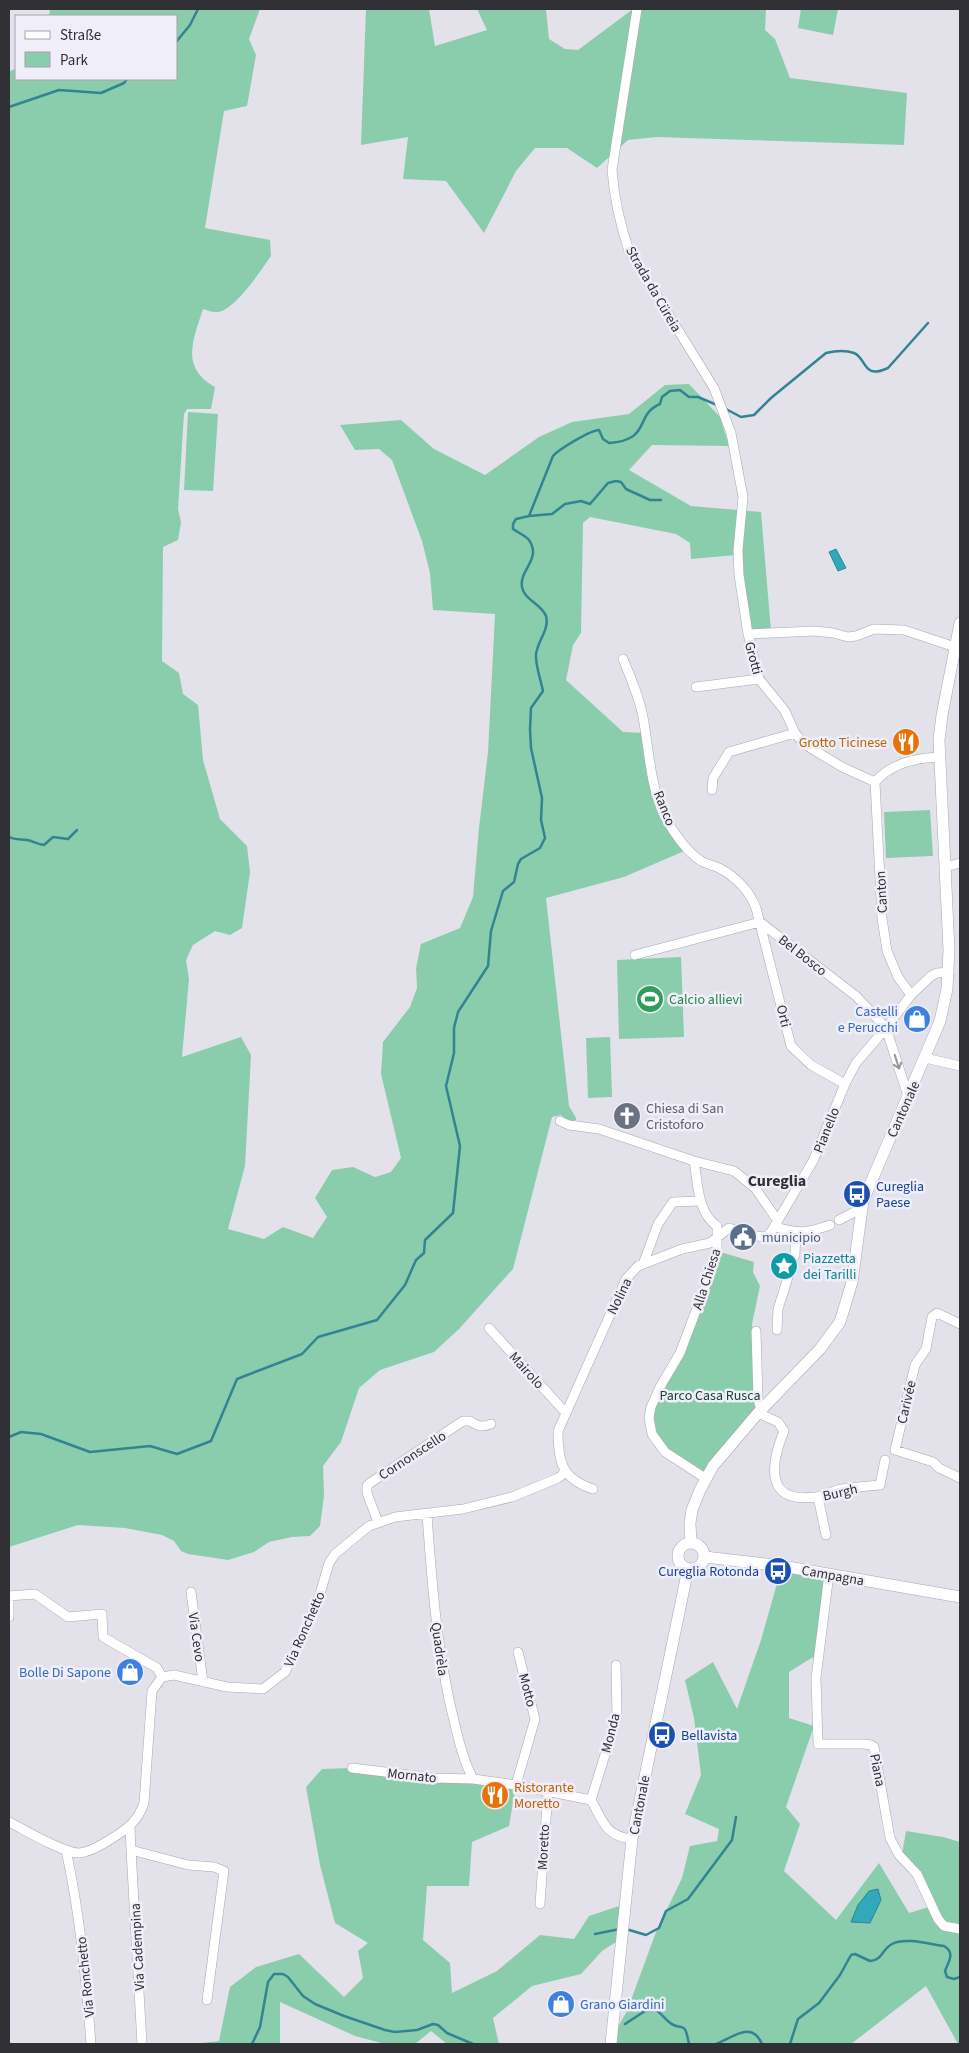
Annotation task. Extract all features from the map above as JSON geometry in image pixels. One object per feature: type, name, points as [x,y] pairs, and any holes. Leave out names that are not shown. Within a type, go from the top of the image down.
[{"type":"street","name":"Strada da Cüreia","points":[[636,9],[612,170],[614,194],[621,227],[630,251],[714,388],[724,411]]},
{"type":"street","name":"Grotti","points":[[724,411],[734,442],[741,481],[743,507],[738,550],[748,634],[759,680],[785,711],[804,744],[842,767],[875,782]]},
{"type":"street","name":"Cantonale","points":[[690,1543],[692,1510],[706,1478],[719,1459],[759,1411],[820,1349],[840,1322],[852,1282],[862,1208],[940,1021],[948,972],[945,867],[938,757],[940,724],[960,623]]},
{"type":"street","points":[[748,634],[815,631],[848,637],[874,629],[904,630],[955,647]]},
{"type":"street","name":"Ranco","points":[[623,659],[640,706],[652,772],[665,816],[676,835],[701,861],[718,868],[742,884],[750,894],[760,922]]},
{"type":"street","points":[[696,686],[759,680]]},
{"type":"street","points":[[712,790],[712,778],[729,752],[796,732]]},
{"type":"street","points":[[875,782],[884,771],[910,761],[938,757]]},
{"type":"street","name":"Canton","points":[[875,782],[882,918],[887,951],[898,977],[911,995]]},
{"type":"street","points":[[945,867],[960,862]]},
{"type":"street","points":[[635,954],[760,922]]},
{"type":"street","name":"Bel Bosco","points":[[760,922],[856,996],[886,1028],[908,1096]]},
{"type":"street","name":"Orti","points":[[760,922],[792,1046],[811,1065],[844,1084]]},
{"type":"street","name":"Pianello","points":[[777,1224],[813,1161],[844,1084],[856,1063],[911,995],[931,976],[936,973],[948,972]]},
{"type":"street","points":[[925,1058],[960,1066]]},
{"type":"street","points":[[560,1121],[569,1125],[599,1129],[694,1161],[734,1172],[755,1188],[777,1224],[796,1233],[830,1225]]},
{"type":"street","name":"Alla Chiesa","points":[[694,1161],[700,1201],[709,1221],[717,1226],[717,1251],[680,1353],[651,1408],[650,1418],[652,1434],[665,1452],[706,1478]]},
{"type":"street","points":[[643,1264],[658,1224],[673,1202],[700,1201]]},
{"type":"street","points":[[839,1220],[862,1208]]},
{"type":"street","name":"Nolina","points":[[565,1470],[558,1446],[558,1431],[626,1278],[634,1269],[643,1264],[682,1249],[710,1243],[728,1228],[766,1237],[777,1224]]},
{"type":"street","points":[[777,1330],[778,1309],[790,1271],[790,1263],[795,1255],[796,1233]]},
{"type":"street","name":"Carivée","points":[[960,1324],[937,1314],[932,1317],[926,1349],[914,1364],[895,1450],[933,1462],[939,1468],[960,1478]]},
{"type":"street","name":"Mairolo","points":[[489,1328],[565,1412]]},
{"type":"street","points":[[756,1331],[759,1411]]},
{"type":"street","name":"Burgh","points":[[759,1411],[778,1422],[784,1431],[773,1469],[776,1482],[782,1491],[798,1498],[818,1497],[839,1489],[880,1485],[885,1460]]},
{"type":"street","name":"Cornonscello","points":[[378,1522],[367,1493],[367,1486],[370,1483],[463,1421],[470,1420],[478,1426],[484,1427],[491,1424]]},
{"type":"street","points":[[378,1522],[394,1517],[463,1509],[512,1497],[558,1478],[565,1470],[570,1478],[578,1484],[592,1489]]},
{"type":"street","points":[[818,1497],[826,1535]]},
{"type":"street","name":"Quadrèla","points":[[427,1514],[439,1644],[449,1701],[464,1762],[473,1779]]},
{"type":"street","name":"Via Ronchetto","points":[[162,1678],[174,1675],[227,1687],[263,1689],[286,1672],[320,1594],[329,1563],[344,1545],[368,1526],[378,1522]]},
{"type":"street","points":[[690,1543],[701,1546],[705,1557],[698,1568],[688,1569],[681,1565],[678,1557],[683,1546],[690,1543]]},
{"type":"street","name":"Campagna","points":[[705,1557],[752,1561],[960,1598]]},
{"type":"street","name":"Cantonale","points":[[611,2044],[632,1839],[688,1569]]},
{"type":"street","name":"Piana","points":[[829,1574],[816,1678],[818,1744],[864,1744],[871,1745],[874,1748],[890,1838],[899,1854],[917,1874],[938,1919],[944,1926],[960,1929]]},
{"type":"street","name":"Via Cevo","points":[[191,1592],[203,1682]]},
{"type":"street","points":[[9,1617],[9,1596],[35,1594],[68,1617],[102,1614],[103,1638],[156,1668],[162,1678],[152,1691],[144,1803],[140,1815],[130,1827],[102,1845],[80,1853],[66,1850],[9,1822]]},
{"type":"street","name":"Motto","points":[[516,1785],[536,1719],[518,1652]]},
{"type":"street","name":"Monda","points":[[591,1800],[617,1716],[616,1664]]},
{"type":"street","name":"Mornato","points":[[352,1768],[434,1778],[473,1779]]},
{"type":"street","points":[[473,1779],[516,1785],[591,1800],[608,1830],[614,1835],[632,1839]]},
{"type":"street","name":"Moretto","points":[[540,1904],[548,1791]]},
{"type":"street","points":[[130,1827],[131,1850],[188,1865],[214,1867],[224,1871],[207,2000]]},
{"type":"street","name":"Via Ronchetto","points":[[66,1850],[75,1888],[91,2044]]},
{"type":"street","name":"Via Cadempina","points":[[131,1850],[142,2044]]},
{"type":"green space","points":[[50,9],[260,9],[249,39],[256,55],[247,106],[224,111],[205,228],[270,240],[271,256],[248,288],[232,304],[218,312],[203,309],[193,342],[193,362],[197,371],[204,379],[215,387],[211,409],[187,409],[184,414],[178,509],[181,522],[178,540],[163,547],[162,661],[179,673],[183,694],[198,705],[203,760],[220,819],[247,846],[250,872],[242,928],[230,935],[215,931],[193,945],[186,960],[189,979],[182,1057],[241,1037],[251,1055],[245,1166],[228,1229],[264,1239],[283,1227],[313,1238],[327,1217],[315,1198],[332,1170],[353,1167],[375,1177],[391,1172],[401,1158],[381,1074],[383,1042],[410,1007],[417,988],[416,968],[421,944],[460,928],[473,897],[488,752],[495,614],[433,610],[430,573],[422,541],[392,460],[379,449],[355,450],[340,425],[401,420],[434,449],[485,475],[539,437],[572,422],[629,414],[665,385],[689,384],[720,417],[729,446],[652,445],[629,470],[691,506],[761,512],[771,631],[748,635],[736,555],[691,559],[690,543],[676,534],[590,517],[583,523],[581,633],[573,645],[566,680],[623,732],[646,733],[665,816],[689,849],[624,877],[546,898],[569,1106],[576,1120],[569,1123],[561,1115],[552,1117],[513,1269],[459,1329],[434,1352],[380,1370],[359,1388],[341,1442],[323,1466],[324,1496],[320,1526],[310,1536],[292,1537],[269,1542],[254,1552],[228,1560],[188,1554],[181,1551],[174,1541],[162,1535],[125,1528],[78,1525],[9,1547],[9,72],[15,69],[15,80],[178,80],[178,15],[49,15]]},
{"type":"green space","points":[[366,9],[429,9],[435,46],[487,30],[477,9],[546,9],[549,39],[565,49],[578,50],[633,9],[766,9],[765,30],[775,39],[790,78],[907,93],[904,145],[656,137],[628,140],[597,168],[567,148],[535,148],[516,171],[484,233],[446,181],[403,179],[408,137],[361,145]]},
{"type":"green space","points":[[801,9],[838,9],[833,35],[798,28]]},
{"type":"green space","points":[[188,412],[218,414],[213,491],[184,490]]},
{"type":"green space","points":[[930,810],[933,856],[886,858],[884,812]]},
{"type":"green space","name":"Calcio allievi","points":[[681,957],[684,1037],[619,1039],[617,960]]},
{"type":"green space","points":[[610,1037],[612,1097],[588,1098],[586,1038]]},
{"type":"green space","name":"Parco Casa Rusca","points":[[717,1251],[754,1262],[753,1272],[760,1286],[752,1324],[761,1410],[705,1478],[665,1452],[649,1418],[680,1353]]},
{"type":"green space","points":[[782,1566],[829,1574],[818,1654],[789,1672],[789,1718],[814,1726],[786,1807],[800,1824],[784,1871],[836,1920],[879,1863],[909,1913],[932,1906],[902,1854],[906,1831],[943,1837],[960,1842],[960,2044],[958,2044],[926,1986],[851,2044],[608,2044],[627,2011],[656,1932],[682,1878],[690,1846],[717,1841],[719,1829],[685,1814],[701,1775],[694,1718],[685,1680],[713,1662],[737,1709],[761,1640]]},
{"type":"green space","points":[[352,1768],[516,1785],[509,1826],[472,1842],[469,1886],[427,1886],[423,1940],[450,1963],[452,1993],[497,1971],[540,1935],[574,1939],[589,1916],[625,1904],[622,1938],[602,1951],[581,1974],[532,1986],[493,2018],[499,2044],[447,2044],[431,2031],[415,2044],[385,2044],[355,2036],[280,2002],[280,2044],[192,2044],[219,2041],[230,1987],[256,1967],[299,1954],[344,1997],[363,1978],[358,1951],[368,1943],[335,1923],[320,1865],[306,1787],[322,1769]]},
{"type":"water","points":[[836,549],[846,568],[838,571],[829,552]]},
{"type":"water","points":[[878,1889],[881,1900],[870,1923],[851,1922],[858,1905],[869,1891]]},
{"type":"waterway","points":[[178,40],[190,25],[198,9]]},
{"type":"waterway","points":[[9,107],[59,90],[101,93],[124,83],[126,80]]},
{"type":"waterway","points":[[724,408],[741,417],[754,415],[771,398],[826,353],[851,352],[858,356],[869,370],[880,371],[888,368],[928,323]]},
{"type":"waterway","points":[[9,1437],[21,1432],[41,1434],[90,1452],[150,1446],[177,1454],[211,1441],[237,1379],[302,1354],[318,1337],[377,1320],[405,1285],[416,1260],[424,1253],[425,1240],[453,1213],[460,1146],[446,1086],[454,1053],[454,1028],[458,1012],[488,966],[491,931],[503,891],[514,882],[521,859],[540,848],[545,838],[541,820],[542,798],[531,748],[530,730],[531,708],[543,691],[536,652],[547,621],[541,608],[529,599],[523,591],[522,581],[533,553],[529,540],[513,529],[513,524],[516,519],[529,516],[553,456],[575,440],[599,430],[603,439],[609,443],[631,437],[637,432],[647,414],[660,404],[662,397],[670,391],[680,390],[689,397],[698,397],[717,405]]},
{"type":"waterway","points":[[529,516],[552,514],[565,504],[581,501],[590,504],[608,483],[616,481],[621,482],[626,489],[650,500],[661,500]]},
{"type":"waterway","points":[[9,837],[29,840],[44,845],[53,837],[68,839],[77,830]]},
{"type":"waterway","points":[[626,1929],[646,1935],[659,1928],[666,1911],[688,1899],[732,1840],[736,1817]]},
{"type":"waterway","points":[[595,1934],[620,1929]]},
{"type":"waterway","points":[[790,2044],[798,2019],[819,2003],[840,1975],[851,1955],[855,1954],[870,1961],[878,1959],[889,1946],[904,1941],[944,1946],[950,1952],[945,1971],[947,1977],[954,1979],[960,1977]]},
{"type":"waterway","points":[[252,2044],[260,2027],[268,1982],[274,1974],[283,1974],[288,1977],[303,1996],[315,2004],[344,2016],[395,2032],[417,2030],[433,2024],[438,2025],[447,2033],[473,2044]]},
{"type":"waterway","points":[[625,2024],[645,2011],[656,2010],[673,2025],[684,2028],[689,2044]]},
{"type":"waterway","points":[[716,2044],[742,2032],[753,2033],[762,2044]]},
{"type":"place","name":"Grotto Ticinese","points":[[906,742]]},
{"type":"place","name":"Calcio allievi","points":[[650,999]]},
{"type":"place","name":"Castelli e Perucchi","points":[[917,1019]]},
{"type":"place","name":"Chiesa di San Cristoforo","points":[[627,1116]]},
{"type":"place","name":"Cureglia Paese","points":[[857,1194]]},
{"type":"place","name":"municipio","points":[[743,1237]]},
{"type":"place","name":"Piazzetta dei Tarilli","points":[[784,1266]]},
{"type":"place","name":"Cureglia Rotonda","points":[[778,1571]]},
{"type":"place","name":"Bolle Di Sapone","points":[[130,1672]]},
{"type":"place","name":"Bellavista","points":[[662,1735]]},
{"type":"place","name":"Ristorante Moretto","points":[[495,1795]]},
{"type":"place","name":"Grano Giardini","points":[[561,2004]]},
{"type":"district","name":"Cureglia","points":[[777,1180]]}]
